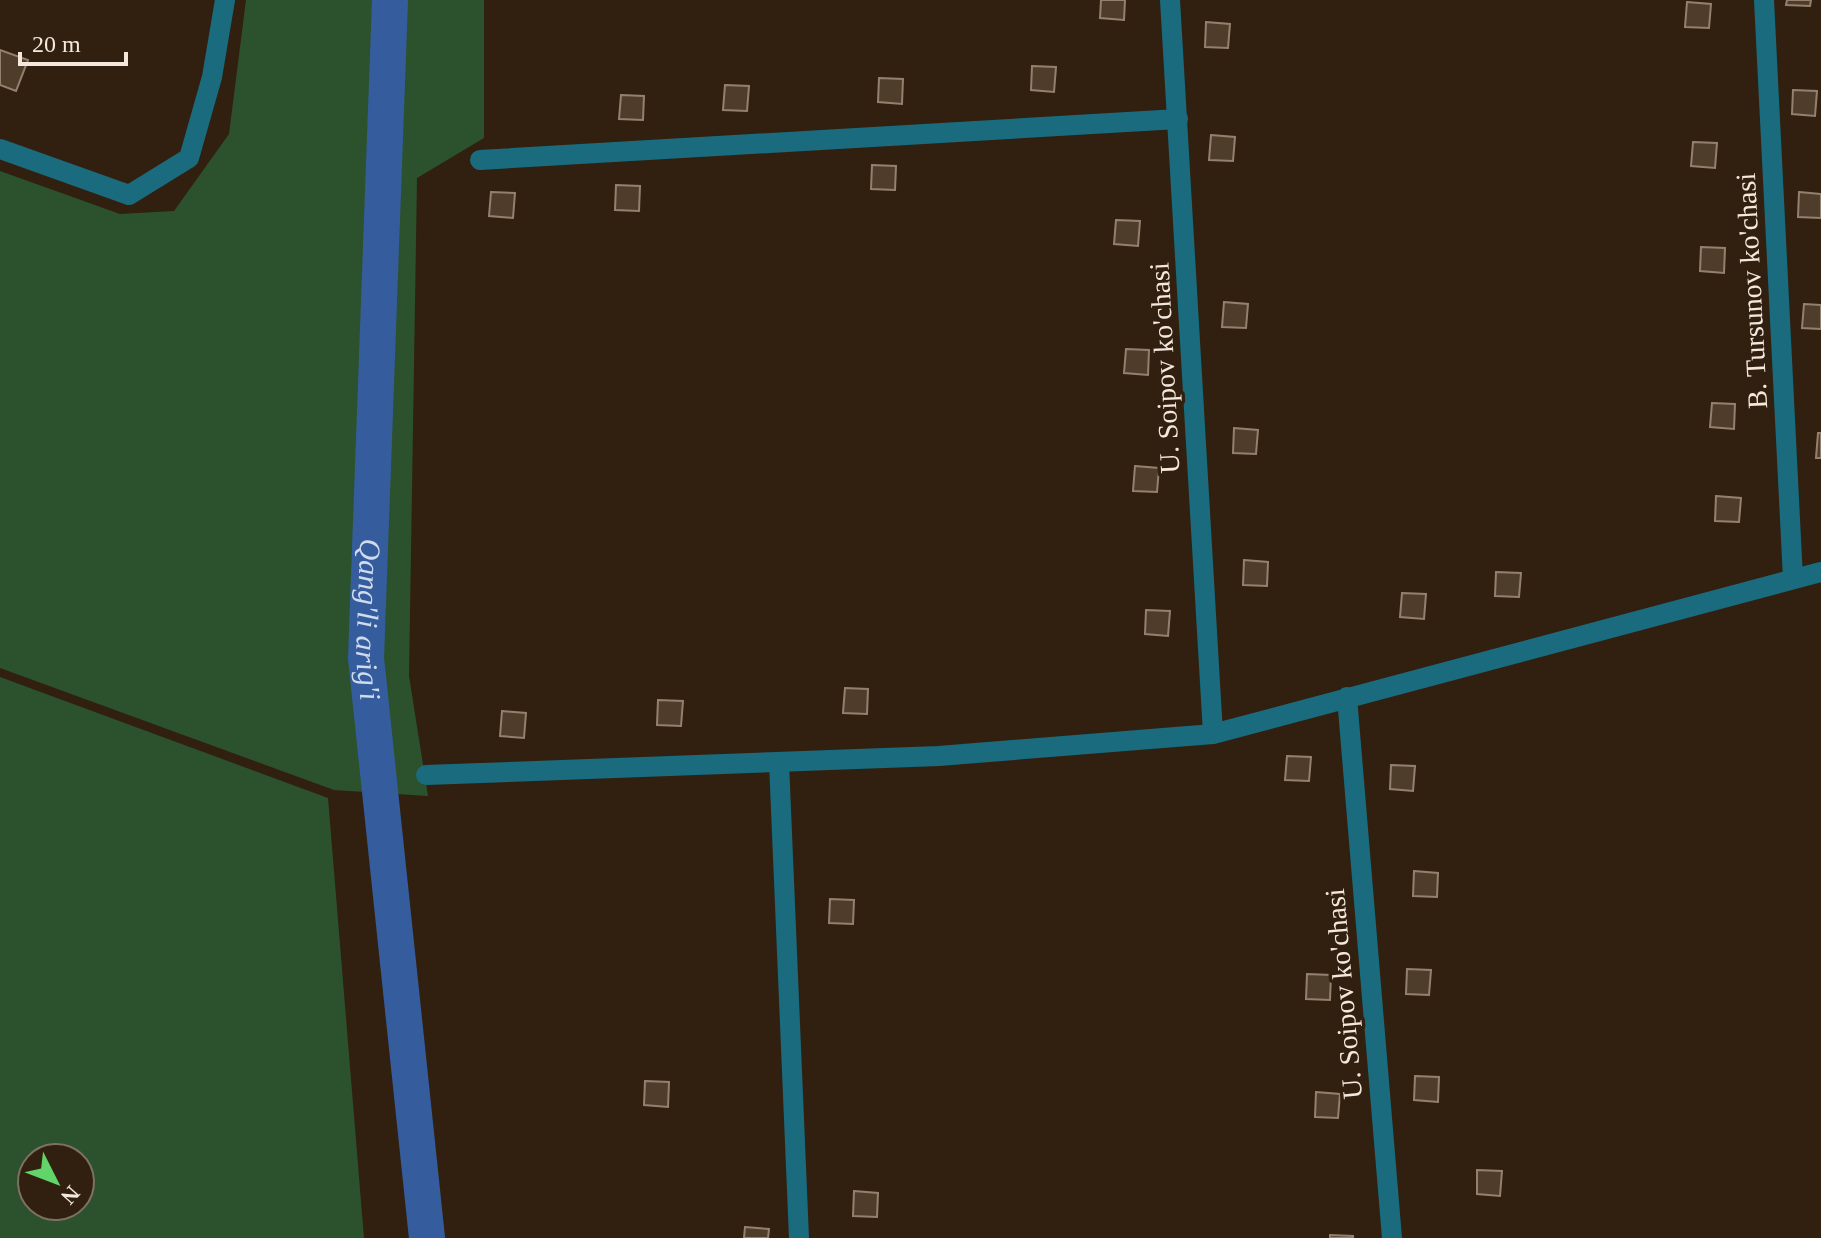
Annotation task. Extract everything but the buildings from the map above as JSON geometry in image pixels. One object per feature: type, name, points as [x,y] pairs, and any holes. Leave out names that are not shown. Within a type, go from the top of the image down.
[{"type":"street","points":[[0,149],[129,195],[189,158],[212,77],[225,0]]},
{"type":"street","name":"U. Soipov ko'chasi","points":[[1170,0],[1213,734]]},
{"type":"street","name":"B. Tursunov ko'chasi","points":[[1764,0],[1793,579]]},
{"type":"street","points":[[480,160],[1178,119]]},
{"type":"street","points":[[426,775],[939,756],[1213,734],[1821,572]]},
{"type":"street","name":"U. Soipov ko'chasi","points":[[1347,697],[1392,1238]]},
{"type":"street","points":[[779,762],[799,1238]]},
{"type":"green space","points":[[246,0],[484,0],[484,138],[417,178],[409,676],[428,796],[334,790],[0,668],[0,171],[120,214],[174,211],[229,134]]},
{"type":"green space","points":[[0,677],[328,798],[364,1238],[0,1238]]},
{"type":"waterway","name":"Qang'li arig'i","points":[[390,0],[366,658],[427,1238]]}]
